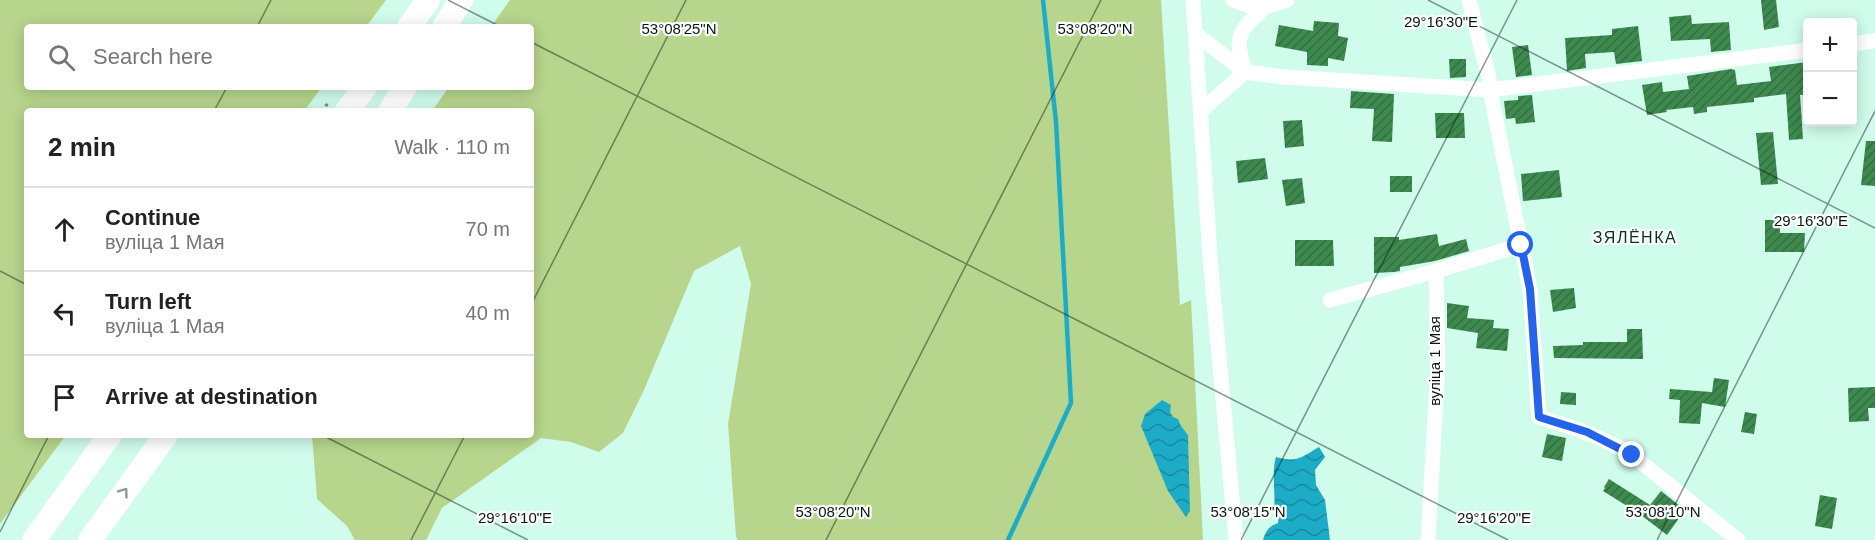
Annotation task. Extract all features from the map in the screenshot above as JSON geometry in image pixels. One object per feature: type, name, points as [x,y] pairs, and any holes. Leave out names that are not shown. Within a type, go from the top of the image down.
[{"type":"main road","points":[[411,24],[428,0]]},
{"type":"main road","points":[[446,24],[462,0]]},
{"type":"main road","points":[[349,108],[363,90]]},
{"type":"main road","points":[[392,108],[403,90]]},
{"type":"main road","points":[[40,532],[109,438]]},
{"type":"main road","points":[[90,540],[164,438]]},
{"type":"street","points":[[1193,0],[1211,270],[1236,540]]},
{"type":"street","points":[[1233,0],[1251,8],[1287,0]]},
{"type":"street","points":[[1469,0],[1489,78],[1530,289],[1539,417],[1587,432],[1632,455],[1738,540]]},
{"type":"street","points":[[1245,72],[1238,46],[1245,26],[1266,6]]},
{"type":"street","points":[[1196,34],[1245,72],[1285,77],[1490,90],[1803,51]]},
{"type":"street","points":[[1857,43],[1875,41]]},
{"type":"street","points":[[1201,111],[1245,72]]},
{"type":"street","points":[[1330,300],[1521,245]]},
{"type":"street","name":"вуліца 1 Мая","points":[[1428,540],[1438,364],[1436,271]]},
{"type":"green space","points":[[0,0],[386,0],[368,24],[24,24],[24,90],[320,90],[306,108],[24,108],[24,438],[64,438],[0,524]]},
{"type":"green space","points":[[510,0],[1161,0],[1180,305],[1191,300],[1203,540],[738,540],[728,424],[751,284],[740,246],[694,271],[644,390],[623,433],[599,452],[571,442],[541,438],[442,508],[426,540],[355,540],[347,526],[317,499],[312,438],[534,438],[534,108],[434,108],[447,90],[534,90],[534,24],[493,24]]},
{"type":"water","points":[[1162,400],[1171,405],[1170,412],[1178,419],[1188,435],[1190,511],[1186,517],[1168,491],[1141,426],[1145,414]]},
{"type":"water","points":[[1319,447],[1325,457],[1315,470],[1316,485],[1325,500],[1330,540],[1263,540],[1268,529],[1278,523],[1279,514],[1274,510],[1276,457],[1294,459]]},
{"type":"building","points":[[1761,0],[1776,0],[1779,27],[1764,30]]},
{"type":"building","points":[[1691,15],[1692,24],[1729,22],[1731,50],[1711,52],[1710,39],[1671,41],[1669,17]]},
{"type":"building","points":[[1314,21],[1339,23],[1338,36],[1348,38],[1344,61],[1328,58],[1328,66],[1307,65],[1307,52],[1275,46],[1279,25],[1313,31]]},
{"type":"building","points":[[1638,26],[1642,61],[1616,64],[1614,52],[1585,54],[1586,68],[1567,71],[1565,38],[1612,35],[1612,29]]},
{"type":"building","points":[[1528,45],[1532,75],[1516,77],[1512,47]]},
{"type":"building","points":[[1449,59],[1466,59],[1466,77],[1450,78]]},
{"type":"building","points":[[1803,63],[1803,95],[1800,95],[1803,139],[1789,140],[1786,94],[1754,98],[1754,102],[1707,107],[1707,112],[1694,114],[1693,107],[1647,115],[1642,85],[1662,82],[1663,92],[1689,89],[1687,76],[1731,69],[1735,70],[1737,85],[1771,81],[1769,67]]},
{"type":"building","points":[[1351,91],[1394,94],[1392,142],[1372,141],[1374,109],[1350,108]]},
{"type":"building","points":[[1532,95],[1535,122],[1516,124],[1515,118],[1506,119],[1504,101],[1518,100],[1518,96]]},
{"type":"building","points":[[1435,113],[1464,113],[1465,138],[1436,138]]},
{"type":"building","points":[[1302,120],[1304,146],[1285,148],[1283,121]]},
{"type":"building","points":[[1773,132],[1778,184],[1761,185],[1756,133]]},
{"type":"building","points":[[1866,141],[1875,141],[1875,186],[1861,185]]},
{"type":"building","points":[[1265,158],[1268,179],[1238,183],[1236,161]]},
{"type":"building","points":[[1559,170],[1562,197],[1523,201],[1521,174]]},
{"type":"building","points":[[1390,176],[1412,176],[1412,192],[1390,192]]},
{"type":"building","points":[[1302,178],[1305,203],[1286,206],[1282,180]]},
{"type":"building","points":[[1765,220],[1780,220],[1780,233],[1805,233],[1804,252],[1765,252]]},
{"type":"building","points":[[1437,234],[1439,246],[1466,239],[1469,251],[1435,261],[1400,267],[1400,271],[1374,273],[1374,237],[1399,237],[1399,240]]},
{"type":"building","points":[[1295,240],[1333,240],[1334,266],[1295,266]]},
{"type":"building","points":[[1574,288],[1576,308],[1553,312],[1550,290]]},
{"type":"building","points":[[1447,303],[1469,306],[1467,318],[1494,320],[1493,328],[1509,329],[1507,351],[1476,348],[1478,333],[1447,328]]},
{"type":"building","points":[[1627,329],[1642,329],[1643,359],[1554,358],[1553,346],[1583,345],[1583,342],[1627,342]]},
{"type":"building","points":[[1714,378],[1729,380],[1725,407],[1702,403],[1700,424],[1679,423],[1680,400],[1669,399],[1670,389],[1712,392]]},
{"type":"building","points":[[1875,387],[1875,408],[1868,408],[1869,421],[1849,422],[1848,388]]},
{"type":"building","points":[[1561,392],[1576,393],[1576,405],[1560,404]]},
{"type":"building","points":[[1745,412],[1757,414],[1754,434],[1741,432]]},
{"type":"building","points":[[1547,434],[1566,438],[1562,461],[1542,457]]},
{"type":"building","points":[[1609,479],[1650,505],[1661,491],[1685,510],[1667,535],[1628,505],[1603,491]]},
{"type":"building","points":[[1820,495],[1837,498],[1832,529],[1815,526]]},
{"type":"waterway","points":[[1008,540],[1071,403],[1056,122],[1043,0]]},
{"type":"district","name":"ЗЯЛЁНКА","points":[[1635,237]]},
{"type":"route","points":[[1521,245],[1530,289],[1539,417],[1587,432],[1632,455]]}]
